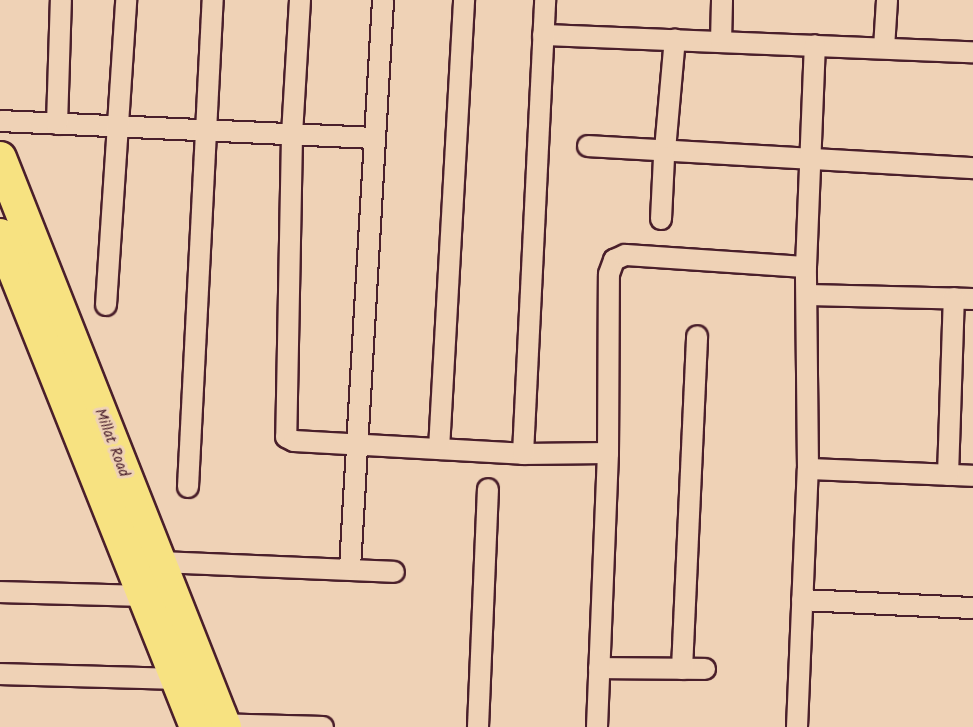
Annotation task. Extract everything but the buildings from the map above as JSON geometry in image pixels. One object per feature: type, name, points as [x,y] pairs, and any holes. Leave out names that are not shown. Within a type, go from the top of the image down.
[{"type":"main road","name":"Millat Road","points":[[0,158],[158,562],[210,725]]},
{"type":"main road","name":"Millat Road","points":[[0,235],[178,679],[210,725]]},
{"type":"street","points":[[57,124],[61,0]]},
{"type":"street","points":[[106,305],[126,0]]},
{"type":"street","points":[[188,487],[213,0]]},
{"type":"street","points":[[300,0],[292,136],[285,434],[291,440],[357,442],[523,454],[608,453]]},
{"type":"street","points":[[350,568],[382,0]]},
{"type":"street","points":[[439,449],[464,0]]},
{"type":"street","points":[[523,454],[545,0]]},
{"type":"street","points":[[721,42],[722,0]]},
{"type":"street","points":[[884,48],[887,0]]},
{"type":"street","points":[[543,35],[973,52]]},
{"type":"street","points":[[661,219],[675,39]]},
{"type":"street","points":[[797,727],[808,469],[806,267],[815,45]]},
{"type":"street","points":[[0,121],[374,138]]},
{"type":"street","points":[[588,146],[665,154],[812,158],[973,168]]},
{"type":"street","points":[[597,727],[608,453],[609,274],[614,260],[625,255],[806,267]]},
{"type":"street","points":[[808,295],[963,298],[948,475]]},
{"type":"street","points":[[682,669],[698,336]]},
{"type":"street","points":[[808,469],[973,476]]},
{"type":"street","points":[[478,727],[488,489]]},
{"type":"street","points":[[158,562],[350,568],[394,572]]},
{"type":"street","points":[[0,592],[144,596]]},
{"type":"street","points":[[802,600],[973,608]]},
{"type":"street","points":[[600,668],[705,669]]},
{"type":"street","points":[[0,674],[178,679]]},
{"type":"street","points":[[210,725],[323,727]]}]
